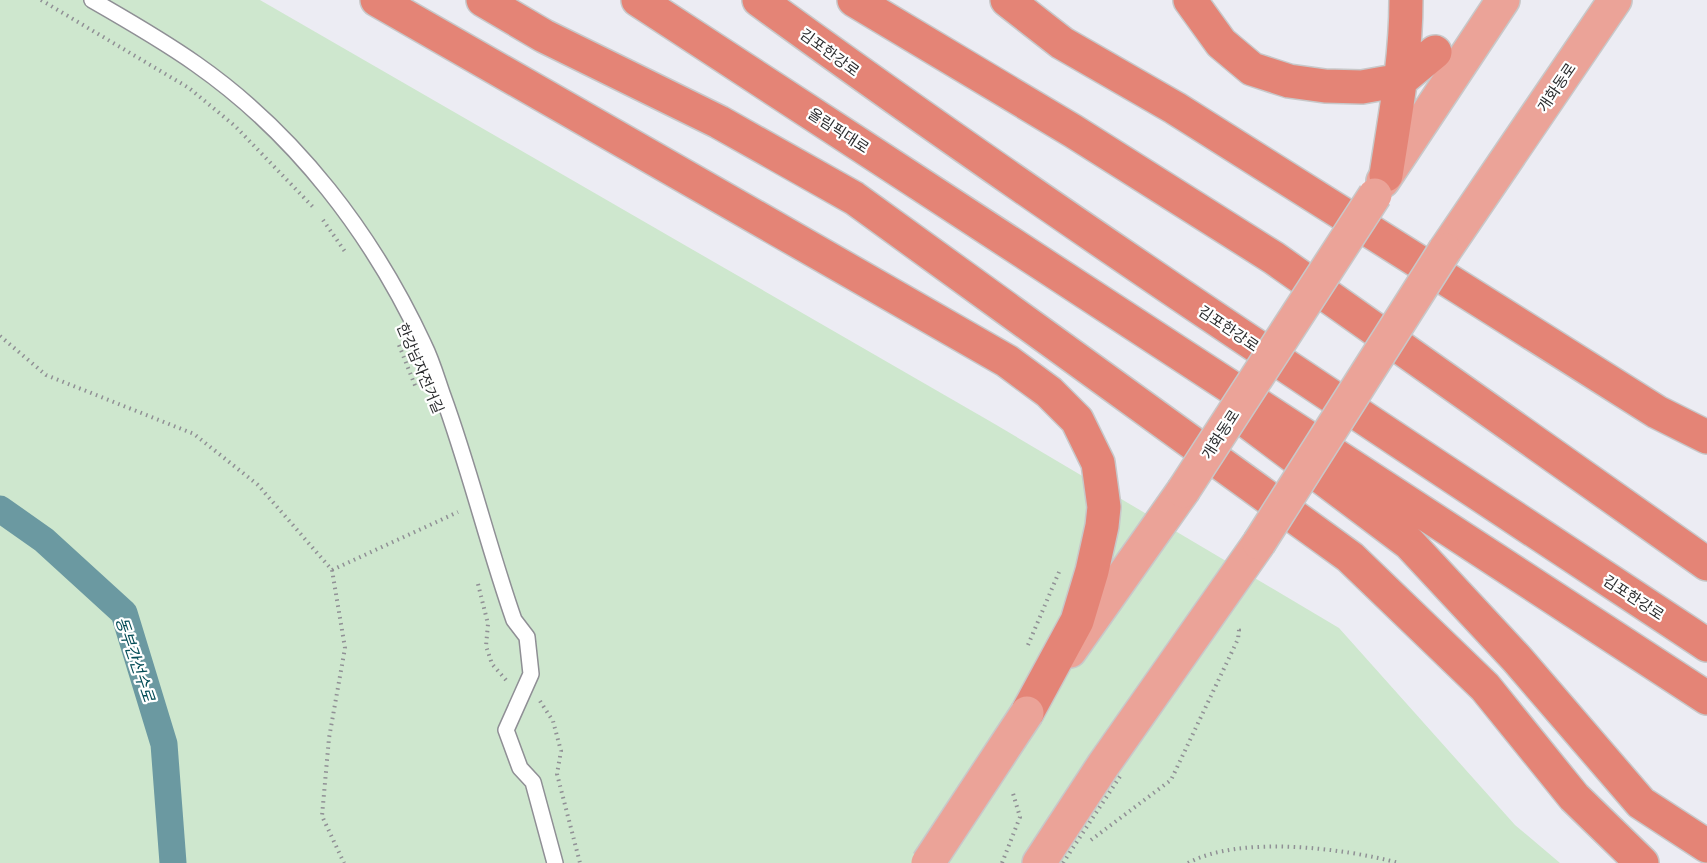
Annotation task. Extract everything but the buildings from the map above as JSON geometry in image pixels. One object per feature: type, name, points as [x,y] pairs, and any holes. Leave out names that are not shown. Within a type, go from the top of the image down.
[{"type":"highway","points":[[377,0],[1007,361],[1049,392],[1077,420],[1098,464],[1104,507],[1102,526],[1077,621],[1027,713]]},
{"type":"highway","points":[[483,0],[544,36],[719,122],[854,198],[1350,557],[1485,687],[1574,797],[1642,863]]},
{"type":"highway","name":"올림픽대로","points":[[638,0],[1039,261]]},
{"type":"highway","name":"김포한강로","points":[[759,0],[881,89],[1156,279],[1707,645]]},
{"type":"highway","points":[[854,0],[1073,131],[1274,258],[1707,564]]},
{"type":"highway","points":[[1007,0],[1062,43],[1175,108],[1657,412],[1707,437]]},
{"type":"highway","points":[[1190,0],[1221,43],[1252,69],[1289,81],[1325,86],[1362,87],[1401,80],[1435,52]]},
{"type":"highway","points":[[1381,185],[1401,80],[1406,0]]},
{"type":"highway","points":[[1039,261],[1409,543],[1517,659],[1641,803],[1707,846]]},
{"type":"highway","points":[[1039,261],[1707,698]]},
{"type":"highway","points":[[1596,487],[1707,536]]},
{"type":"main road","name":"개화동로","points":[[928,863],[1027,713],[1183,491],[1503,0]]},
{"type":"main road","name":"개화동로","points":[[1040,863],[1113,770],[1445,250],[1615,0]]},
{"type":"lane","points":[[92,0],[144,30],[197,65],[282,136],[337,199],[384,268],[425,346],[455,429],[514,620],[527,637],[531,674],[506,730],[520,768],[533,782],[555,863]]},
{"type":"path","points":[[41,0],[189,88],[235,126],[314,208]]},
{"type":"path","points":[[320,217],[351,260]]},
{"type":"path","name":"한강남자전거길","points":[[394,335],[420,396]]},
{"type":"path","points":[[0,336],[46,375],[194,434],[258,485],[332,570],[345,648],[329,738],[322,816],[344,863]]},
{"type":"path","points":[[456,501],[462,523]]},
{"type":"path","points":[[332,570],[459,512]]},
{"type":"path","points":[[477,579],[488,624],[486,646],[492,663],[521,694],[539,701],[553,721],[561,751],[557,774],[580,863]]},
{"type":"path","points":[[1086,845],[1171,780],[1238,639],[1239,630],[1229,623]]},
{"type":"path","points":[[1061,863],[1113,770]]},
{"type":"path","points":[[1188,863],[1216,853],[1245,849],[1296,847],[1336,850],[1399,863]]},
{"type":"path","points":[[1061,863],[1076,852]]},
{"type":"green space","points":[[0,0],[260,0],[993,423],[1339,628],[1515,825],[1560,863],[0,863]]},
{"type":"waterway","name":"동부간선수로","points":[[0,509],[44,540],[124,613],[164,744],[173,863]]}]
